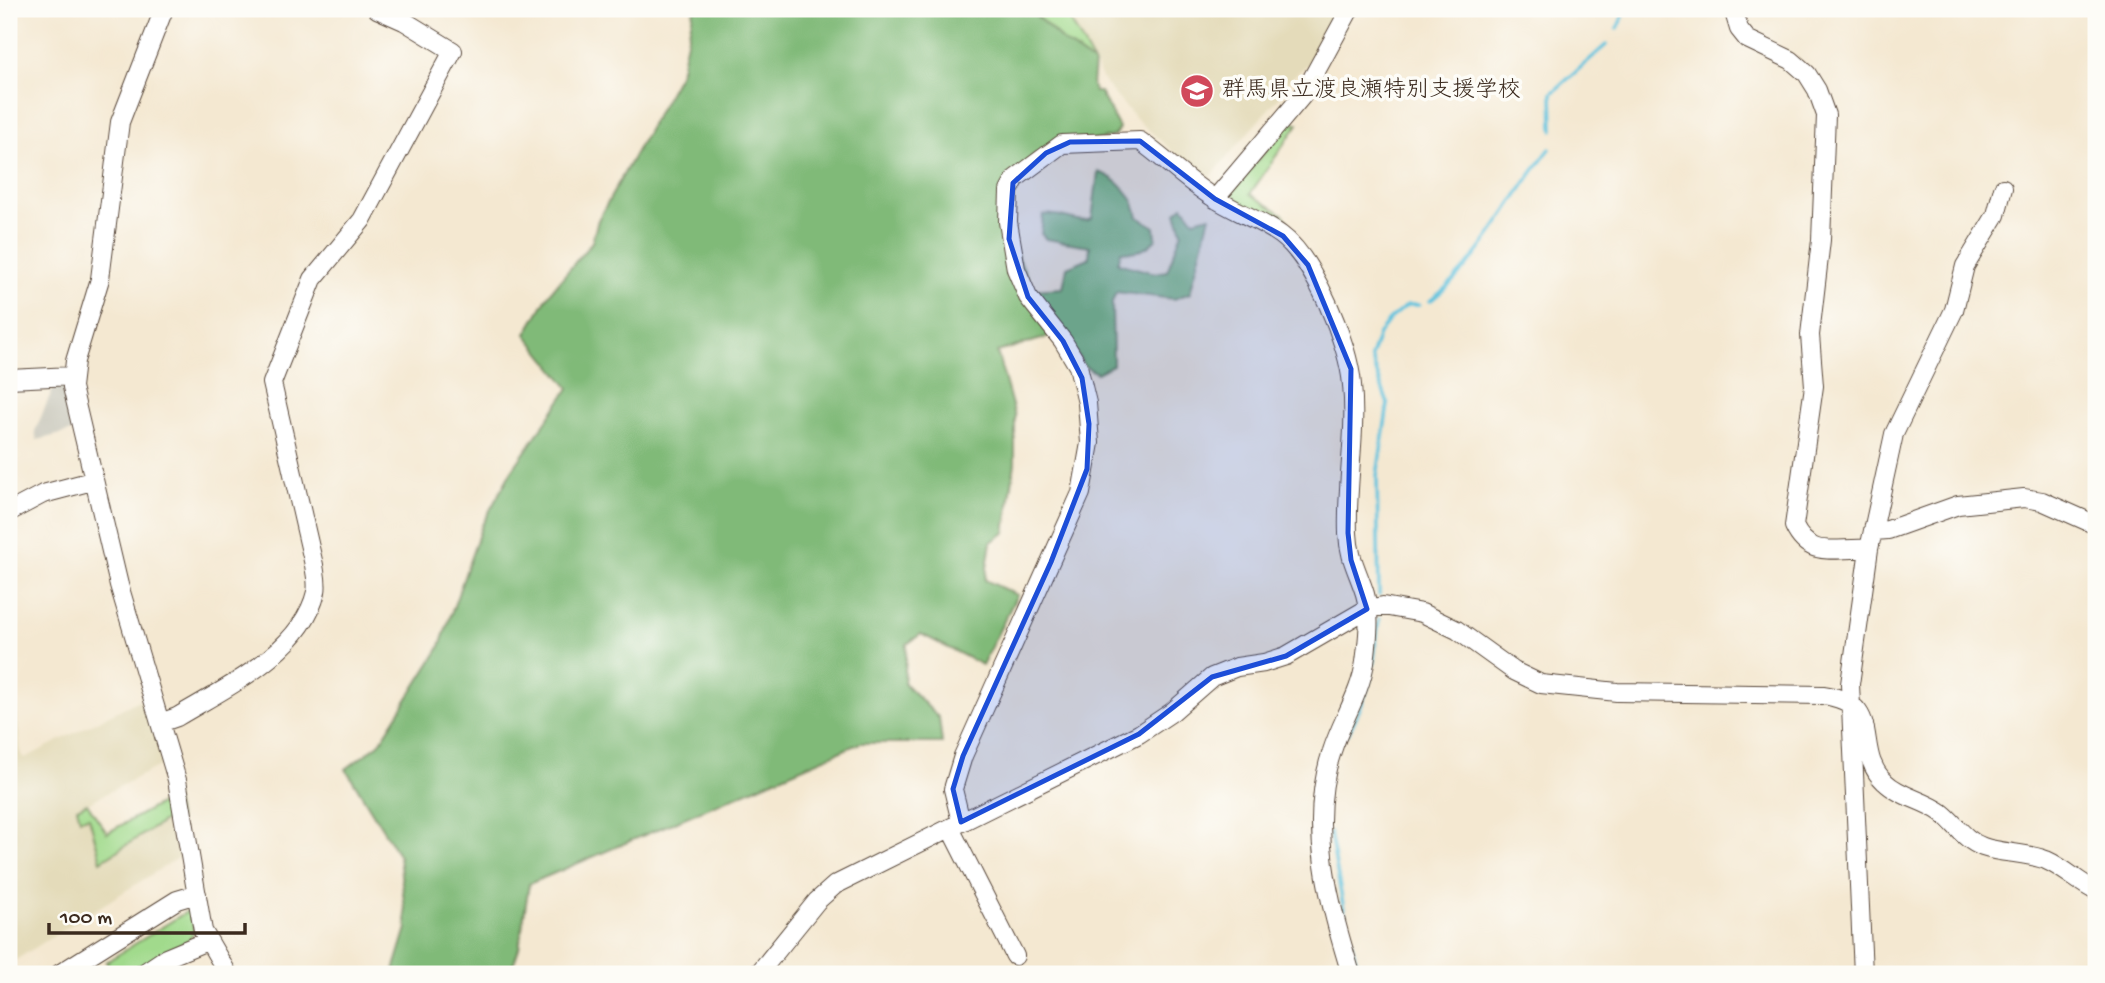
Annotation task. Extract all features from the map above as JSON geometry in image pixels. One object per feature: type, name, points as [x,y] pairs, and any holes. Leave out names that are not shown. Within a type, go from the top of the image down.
[{"type":"street","points":[[164,9],[120,122],[100,279],[72,376],[73,399],[119,585],[182,803],[207,941],[228,974]]},
{"type":"street","points":[[160,723],[187,710],[271,657],[300,622],[317,590],[314,565],[272,383],[313,279],[362,220],[453,51],[408,15],[377,9]]},
{"type":"street","points":[[1215,199],[1303,95],[1350,9]]},
{"type":"street","points":[[1732,9],[1739,29],[1747,39],[1791,60],[1807,74],[1817,90],[1826,115],[1821,240],[1810,335],[1814,386],[1794,526],[1804,544],[1820,551],[1871,540],[1888,530],[1958,505],[2024,498],[2042,501],[2096,525]]},
{"type":"street","points":[[1015,956],[955,825],[953,789],[963,756],[1081,493],[1090,443],[1087,403],[1078,366],[1063,341],[1028,297],[1016,269],[1008,222],[1013,183],[1046,153],[1062,144],[1129,139],[1140,141],[1215,199],[1273,229],[1298,251],[1321,289],[1346,355],[1353,403],[1349,541],[1351,560],[1366,596],[1365,665],[1332,751],[1319,817],[1323,856],[1351,974]]},
{"type":"street","points":[[1863,974],[1850,702],[1854,643],[1871,540],[1894,434],[1942,338],[1954,310],[1962,272],[1991,227],[2003,188]]},
{"type":"street","points":[[9,379],[72,376]]},
{"type":"street","points":[[9,512],[43,494],[92,481]]},
{"type":"street","points":[[758,974],[817,901],[835,885],[1139,734],[1172,712],[1212,677],[1237,667],[1286,656],[1367,609],[1393,605],[1422,613],[1457,630],[1514,671],[1541,684],[1617,692],[1823,695],[1850,702],[1861,714],[1877,773],[1889,786],[1942,813],[1961,834],[1979,846],[2039,858],[2096,891]]},
{"type":"street","points":[[60,974],[177,900],[197,894]]},
{"type":"street","points":[[142,974],[166,958],[207,941]]},
{"type":"highlighted area","points":[[1140,141],[1215,199],[1283,236],[1308,265],[1351,369],[1348,533],[1351,560],[1367,609],[1286,656],[1212,677],[1139,734],[961,822],[953,789],[963,756],[1051,562],[1087,469],[1089,424],[1082,378],[1063,341],[1028,297],[1009,239],[1013,183],[1046,153],[1070,142]]},
{"type":"shaded area","name":"群馬県立渡良瀬特別支援学校","points":[[1064,9],[1340,9],[1312,61],[1288,81],[1279,97],[1210,177],[1182,159],[1137,120],[1106,85]]},
{"type":"shaded area","points":[[56,382],[66,382],[73,431],[37,440],[35,431]]},
{"type":"shaded area","points":[[9,630],[21,755],[25,758],[145,697],[165,763],[78,808],[89,817],[101,861],[167,819],[179,822],[184,854],[9,964]]},
{"type":"green space","points":[[694,9],[1029,9],[1065,43],[1094,63],[1092,85],[1095,92],[1100,92],[1119,128],[1114,136],[1033,155],[1002,219],[1033,290],[1063,288],[1067,267],[1089,258],[1090,246],[1046,239],[1041,234],[1043,215],[1092,219],[1098,172],[1119,183],[1133,202],[1138,217],[1155,227],[1156,239],[1152,243],[1140,250],[1121,251],[1118,263],[1154,273],[1167,271],[1182,232],[1176,212],[1183,206],[1194,220],[1210,216],[1190,293],[1174,299],[1116,292],[1112,302],[1113,365],[1097,373],[1084,366],[1060,327],[1045,338],[997,352],[1015,416],[1015,463],[1005,533],[991,542],[985,580],[1017,595],[982,665],[921,634],[907,644],[904,683],[939,718],[942,743],[860,743],[529,884],[519,948],[510,974],[393,974],[407,928],[399,856],[346,769],[379,744],[439,649],[482,525],[511,472],[569,388],[526,334],[549,294],[592,242],[598,220],[680,73]]},
{"type":"green space","points":[[1029,9],[1064,9],[1094,63],[1065,43]]},
{"type":"green space","points":[[1291,119],[1298,124],[1250,194],[1284,215],[1288,222],[1285,230],[1241,204],[1231,193]]},
{"type":"green space","points":[[174,796],[179,822],[171,828],[166,820],[101,861],[89,817],[80,819],[77,808],[87,803],[107,833]]},
{"type":"green space","points":[[191,909],[194,931],[190,940],[165,951],[130,974],[113,974],[106,962]]},
{"type":"waterway","points":[[1617,29],[1626,9]]},
{"type":"waterway","points":[[1553,130],[1552,93],[1606,45]]},
{"type":"waterway","points":[[1430,301],[1465,268],[1550,149]]},
{"type":"waterway","points":[[1379,595],[1377,476],[1388,404],[1371,357],[1379,334],[1389,320],[1407,305],[1419,305]]},
{"type":"waterway","points":[[1373,665],[1379,619]]},
{"type":"waterway","points":[[1348,734],[1372,673]]},
{"type":"waterway","points":[[1330,833],[1348,932]]},
{"type":"waterway","points":[[1350,939],[1360,974]]},
{"type":"place","name":"群馬県立渡良瀬特別支援学校","points":[[1197,91]]}]
